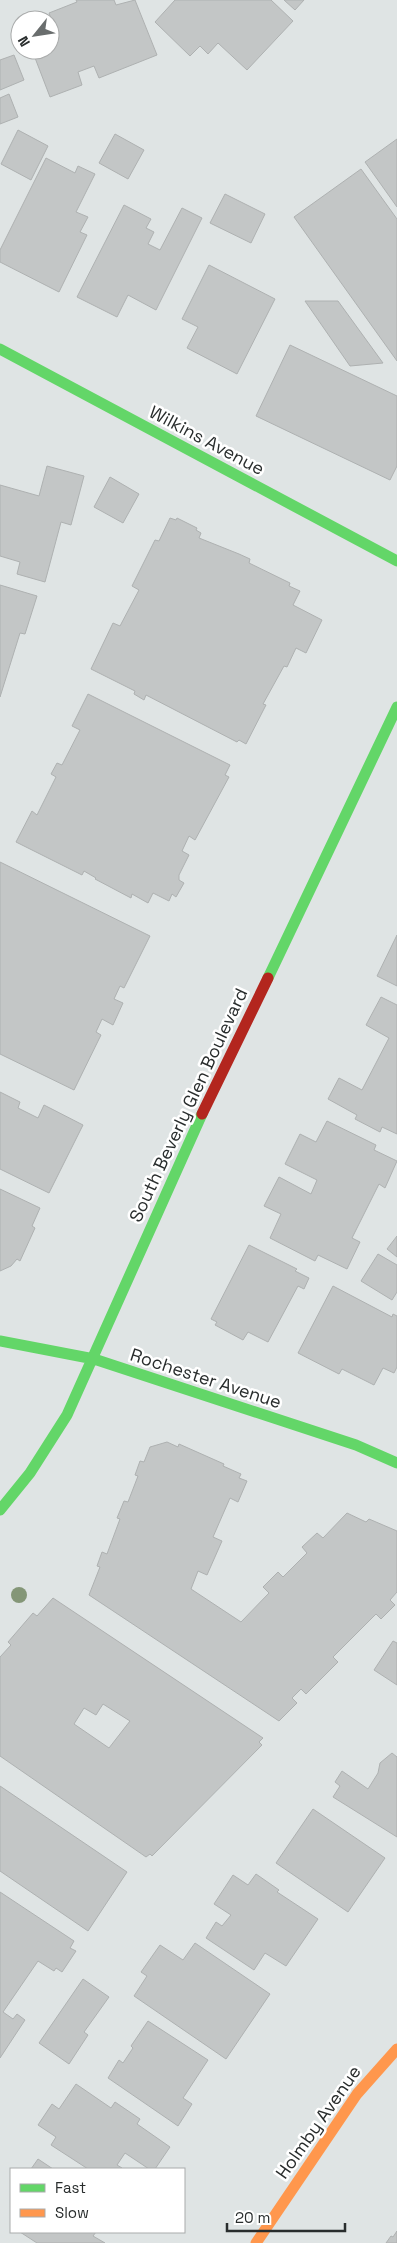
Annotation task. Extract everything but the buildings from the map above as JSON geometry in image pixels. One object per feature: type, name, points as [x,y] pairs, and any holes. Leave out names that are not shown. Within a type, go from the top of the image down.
[{"type":"street","name":"Wilkins Avenue","points":[[0,349],[397,561]]},
{"type":"street","name":"South Beverly Glen Boulevard","points":[[0,1510],[30,1473],[67,1415],[94,1359],[177,1167],[397,707]]},
{"type":"street","name":"Rochester Avenue","points":[[0,1341],[94,1359],[356,1445],[397,1463]]},
{"type":"street","name":"Holmby Avenue","points":[[256,2243],[356,2094],[397,2049]]},
{"type":"traffic: fast","points":[[0,349],[397,561]]},
{"type":"traffic: fast","points":[[268,978],[397,707]]},
{"type":"traffic: fast","points":[[0,1510],[30,1473],[67,1415],[202,1114]]},
{"type":"traffic: fast","points":[[0,1341],[94,1359],[356,1445],[397,1463]]},
{"type":"traffic: slow","points":[[256,2243],[357,2094],[397,2049]]},
{"type":"traffic: jam","points":[[202,1114],[268,978]]}]
